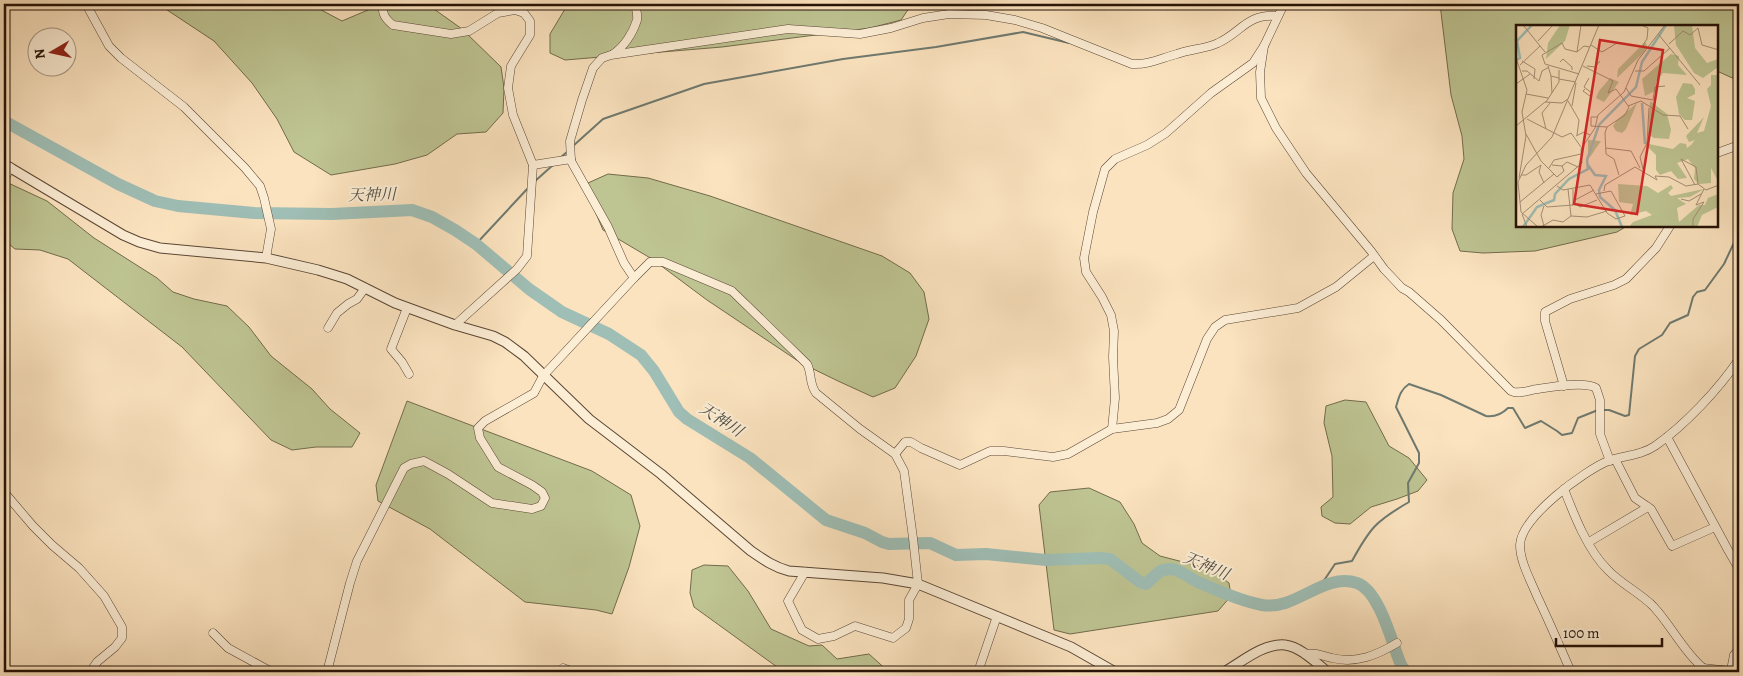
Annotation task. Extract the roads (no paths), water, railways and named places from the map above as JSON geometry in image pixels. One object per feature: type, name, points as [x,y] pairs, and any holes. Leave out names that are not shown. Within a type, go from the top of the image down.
[{"type":"street","points":[[86,4],[109,46],[121,58],[184,107],[245,168],[260,186],[271,229],[266,258]]},
{"type":"street","points":[[382,4],[383,15],[392,25],[451,34],[469,31],[503,12],[515,10],[526,14],[530,21],[530,35],[512,66],[508,88],[513,115],[532,164],[527,256],[508,277],[455,325]]},
{"type":"street","points":[[611,55],[620,49],[638,19],[635,4]]},
{"type":"street","points":[[1112,429],[1115,398],[1114,331],[1111,315],[1086,272],[1084,258],[1093,212],[1105,170],[1115,159],[1147,145],[1166,133],[1211,94],[1248,68],[1264,46],[1276,16],[1284,4]]},
{"type":"street","points":[[634,278],[624,263],[608,227],[571,159],[570,140],[582,100],[593,68],[602,58],[611,55],[788,29],[860,34],[891,28],[923,18],[950,14],[986,15],[1015,20],[1042,28],[1132,64],[1143,65],[1216,44],[1226,39],[1240,26],[1263,15],[1276,16]]},
{"type":"street","points":[[1264,46],[1260,72],[1261,98],[1265,108],[1306,173],[1384,269],[1402,288],[1441,320],[1510,392],[1515,394],[1564,386],[1588,385],[1596,388],[1600,400],[1600,434],[1612,460],[1636,498],[1651,509],[1672,546],[1716,527]]},
{"type":"street","points":[[1718,153],[1739,145]]},
{"type":"street","points":[[532,164],[571,159]]},
{"type":"street","points":[[4,181],[7,166],[115,231],[139,242],[160,248],[266,258],[336,274],[407,308],[455,325],[479,331],[505,342],[524,356],[589,419],[661,474],[751,551],[776,567],[805,572],[890,578],[918,584],[1071,647],[1115,672]]},
{"type":"street","points":[[1564,386],[1545,321],[1545,312],[1570,299],[1614,285],[1626,279],[1656,248],[1669,228]]},
{"type":"street","points":[[895,454],[905,442],[911,442],[960,465],[990,451],[1053,456],[1068,454],[1112,429],[1157,423],[1168,419],[1178,410],[1207,339],[1215,327],[1225,320],[1298,308],[1336,288],[1374,256]]},
{"type":"street","points":[[327,672],[357,561],[404,468],[424,461],[430,463],[492,503],[532,509],[543,504],[545,498],[542,492],[498,467],[480,438],[479,426],[534,392],[543,376],[650,262],[662,262],[732,291],[807,364],[810,370],[812,387],[816,393],[860,429],[895,454],[904,472],[918,584],[909,600],[909,619],[906,628],[893,638],[855,626],[834,636],[818,639],[802,630],[788,601],[805,572]]},
{"type":"street","points":[[328,328],[337,313],[357,299],[365,288]]},
{"type":"street","points":[[407,308],[391,349],[409,374]]},
{"type":"street","points":[[1571,672],[1528,574],[1521,552],[1521,537],[1553,497],[1592,469],[1612,460],[1646,452],[1667,437],[1726,380],[1739,358]]},
{"type":"street","points":[[1667,437],[1739,568]]},
{"type":"street","points":[[1564,489],[1588,542],[1607,570],[1653,606],[1694,660],[1703,668]]},
{"type":"street","points":[[4,492],[33,526],[79,568],[104,596],[122,628],[122,638],[115,647],[97,662],[90,672]]},
{"type":"street","points":[[1588,542],[1648,506]]},
{"type":"street","points":[[978,672],[997,616]]},
{"type":"street","points":[[213,633],[228,648],[272,672]]},
{"type":"street","points":[[1305,654],[1314,652],[1330,658],[1347,660],[1371,657],[1397,643]]},
{"type":"street","points":[[1224,672],[1267,648],[1285,645],[1305,654],[1328,672]]},
{"type":"street","points":[[1731,670],[1734,654],[1739,649]]},
{"type":"street","points":[[562,672],[563,668],[573,672]]},
{"type":"street","points":[[1692,672],[1703,668],[1739,672]]},
{"type":"waterway","points":[[573,146],[603,119],[704,84],[843,59],[936,47],[1023,32],[1069,43]]},
{"type":"waterway","name":"天神川","points":[[4,121],[118,184],[155,201],[178,206],[254,213],[332,214],[412,210],[432,217],[476,244],[529,289],[562,312],[609,334],[641,355],[654,371],[679,412],[687,419],[750,458],[826,520],[865,533],[889,544],[930,543],[956,555],[986,554],[1046,560],[1110,559],[1140,582],[1146,584],[1156,574],[1170,569],[1182,572],[1198,582],[1222,592],[1262,605],[1286,603],[1333,583],[1345,581],[1357,583],[1365,588],[1379,607],[1401,665],[1406,672]]},
{"type":"waterway","points":[[560,158],[568,151]]},
{"type":"waterway","points":[[534,182],[553,165]]},
{"type":"waterway","points":[[476,244],[529,187]]},
{"type":"waterway","points":[[1603,410],[1609,410],[1625,416],[1629,415],[1635,356],[1639,349],[1662,335],[1670,323],[1688,315],[1693,297],[1697,292],[1705,290],[1724,264],[1739,232]]},
{"type":"waterway","points":[[1314,590],[1325,579],[1335,564],[1352,561],[1369,533],[1381,520],[1409,502],[1408,483],[1419,463],[1419,453],[1396,407],[1402,391],[1409,384],[1441,395],[1486,416],[1495,415],[1508,408],[1513,408],[1525,428],[1541,421],[1562,435],[1572,433],[1578,418],[1598,410]]}]
